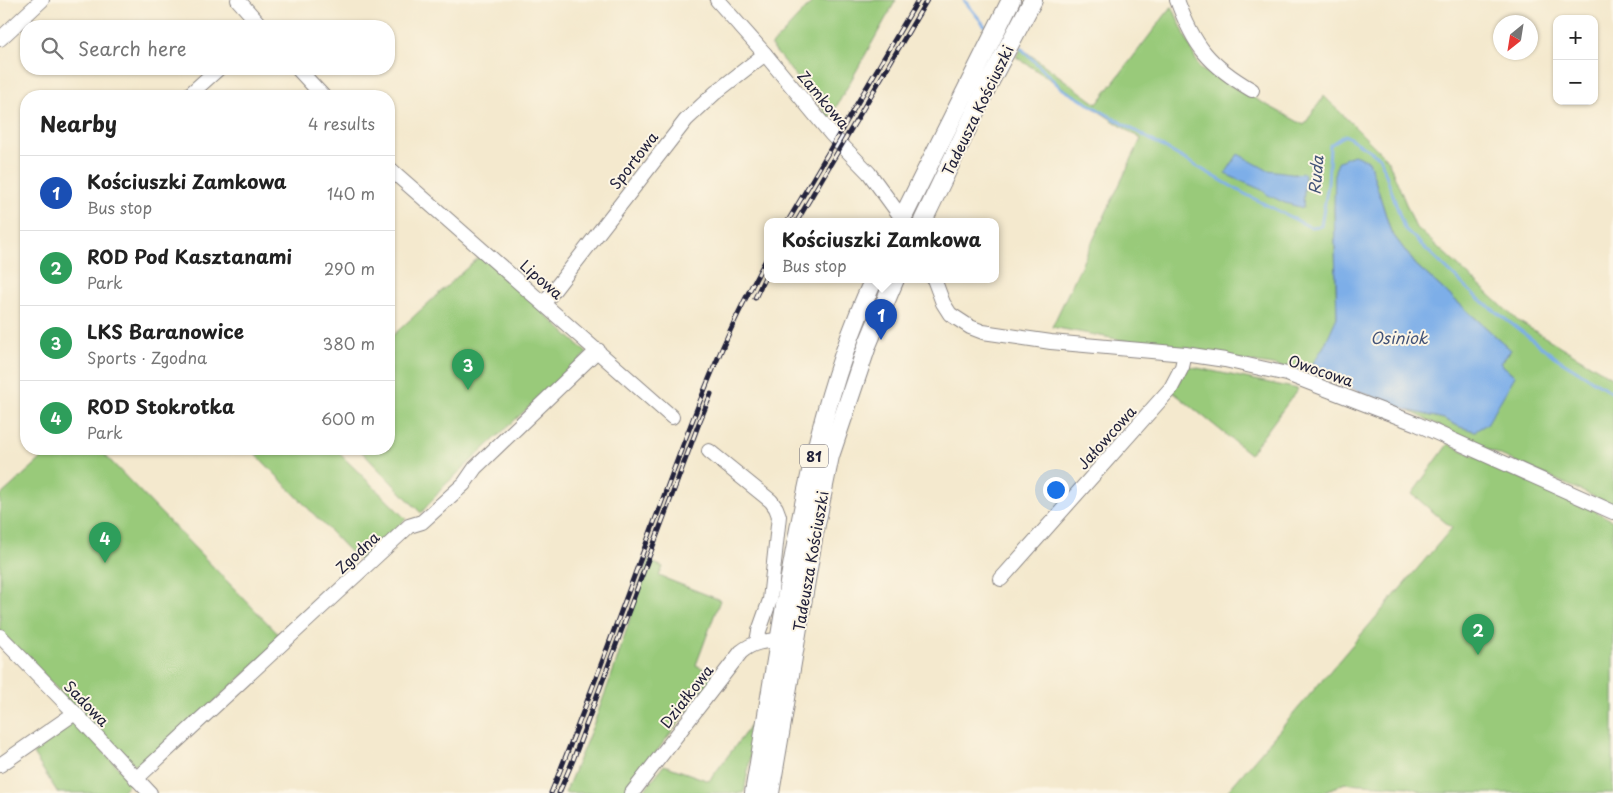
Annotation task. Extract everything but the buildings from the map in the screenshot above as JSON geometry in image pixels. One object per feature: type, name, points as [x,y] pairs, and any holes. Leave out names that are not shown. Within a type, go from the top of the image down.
[{"type":"main road","name":"Tadeusza Kościuszki","points":[[904,218],[1011,0]]},
{"type":"main road","name":"Tadeusza Kościuszki","points":[[924,218],[988,85],[1033,0]]},
{"type":"main road","name":"Tadeusza Kościuszki","points":[[754,793],[799,526],[811,469],[824,418],[850,336],[872,283]]},
{"type":"main road","name":"Tadeusza Kościuszki","points":[[770,793],[825,475],[868,343],[893,283]]},
{"type":"street","points":[[20,20],[42,0]]},
{"type":"street","points":[[238,0],[256,20]]},
{"type":"street","name":"Zamkowa","points":[[717,0],[832,134],[869,172],[902,218]]},
{"type":"street","points":[[1177,0],[1193,38],[1207,57],[1224,72],[1252,90]]},
{"type":"street","points":[[0,39],[20,20]]},
{"type":"street","name":"Sportowa","points":[[544,303],[686,120],[765,54]]},
{"type":"street","points":[[195,90],[211,75]]},
{"type":"street","points":[[304,75],[317,90]]},
{"type":"street","name":"Lipowa","points":[[395,173],[672,416]]},
{"type":"street","name":"Owocowa","points":[[936,283],[943,303],[950,314],[970,327],[998,335],[1050,342],[1185,354],[1225,360],[1287,374],[1417,424],[1613,512]]},
{"type":"street","name":"Zgodna","points":[[136,779],[409,526],[422,522],[464,484],[475,468],[598,350]]},
{"type":"street","name":"Jałowcowa","points":[[1001,579],[1171,388],[1182,368],[1185,354]]},
{"type":"street","points":[[709,451],[771,501],[780,516],[770,600],[757,642],[779,640]]},
{"type":"street","name":"Sadowa","points":[[0,636],[150,793]]},
{"type":"street","name":"Działkowa","points":[[632,793],[741,652],[757,642]]},
{"type":"street","points":[[0,765],[75,713]]},
{"type":"green space","points":[[814,0],[896,0],[830,118],[771,46]]},
{"type":"green space","points":[[1172,6],[1200,69],[1304,125],[1324,96],[1388,160],[1415,226],[1518,321],[1613,378],[1613,505],[1487,449],[1407,410],[1444,419],[1460,427],[1515,376],[1500,363],[1511,350],[1416,265],[1391,232],[1369,161],[1334,207],[1337,318],[1324,346],[1308,371],[1052,327],[1141,139],[1016,57],[1021,48],[1097,104]]},
{"type":"green space","points":[[481,255],[587,353],[445,485],[421,513],[365,455],[395,455],[395,334]]},
{"type":"green space","points":[[1188,366],[1298,389],[1250,454],[1173,392]]},
{"type":"green space","points":[[1448,444],[1590,508],[1613,521],[1613,793],[1425,793],[1409,787],[1345,783],[1321,793],[1226,793],[1452,528],[1412,494]]},
{"type":"green space","points":[[45,455],[105,455],[283,639],[147,763],[137,765],[129,762],[0,631],[0,496]]},
{"type":"green space","points":[[257,455],[341,455],[406,519],[359,561]]},
{"type":"green space","points":[[648,560],[663,567],[659,576],[720,600],[696,665],[715,675],[625,793],[565,793],[616,663]]},
{"type":"green space","points":[[757,717],[744,793],[642,793],[664,765],[709,781]]},
{"type":"green space","points":[[75,720],[131,782],[120,793],[58,793],[33,754]]},
{"type":"water","points":[[1238,154],[1267,170],[1299,174],[1301,172],[1305,174],[1303,208],[1285,203],[1262,190],[1225,174]]},
{"type":"water","name":"Osiniok","points":[[1354,155],[1369,161],[1391,232],[1416,265],[1511,350],[1500,363],[1515,376],[1487,424],[1475,431],[1460,427],[1444,419],[1407,410],[1308,371],[1324,346],[1337,317],[1334,207],[1335,170],[1339,161]]},
{"type":"waterway","name":"Ruda","points":[[964,0],[985,26]]},
{"type":"waterway","name":"Ruda","points":[[1021,48],[1061,88],[1243,193],[1310,227],[1321,226],[1328,184],[1330,145],[1345,135],[1380,157],[1404,228],[1474,295],[1555,357],[1613,393]]},
{"type":"railway","points":[[790,218],[918,0]]},
{"type":"railway","points":[[799,218],[927,0]]},
{"type":"railway","points":[[551,793],[697,410],[722,348],[764,264]]},
{"type":"railway","points":[[755,298],[764,279]]},
{"type":"railway","points":[[559,793],[711,394]]},
{"type":"place","name":"Kościuszki Zamkowa","points":[[881,340]]},
{"type":"place","name":"LKS Baranowice","points":[[468,390]]},
{"type":"place","name":"ROD Stokrotka","points":[[105,563]]},
{"type":"place","name":"ROD Pod Kasztanami","points":[[1478,655]]}]
